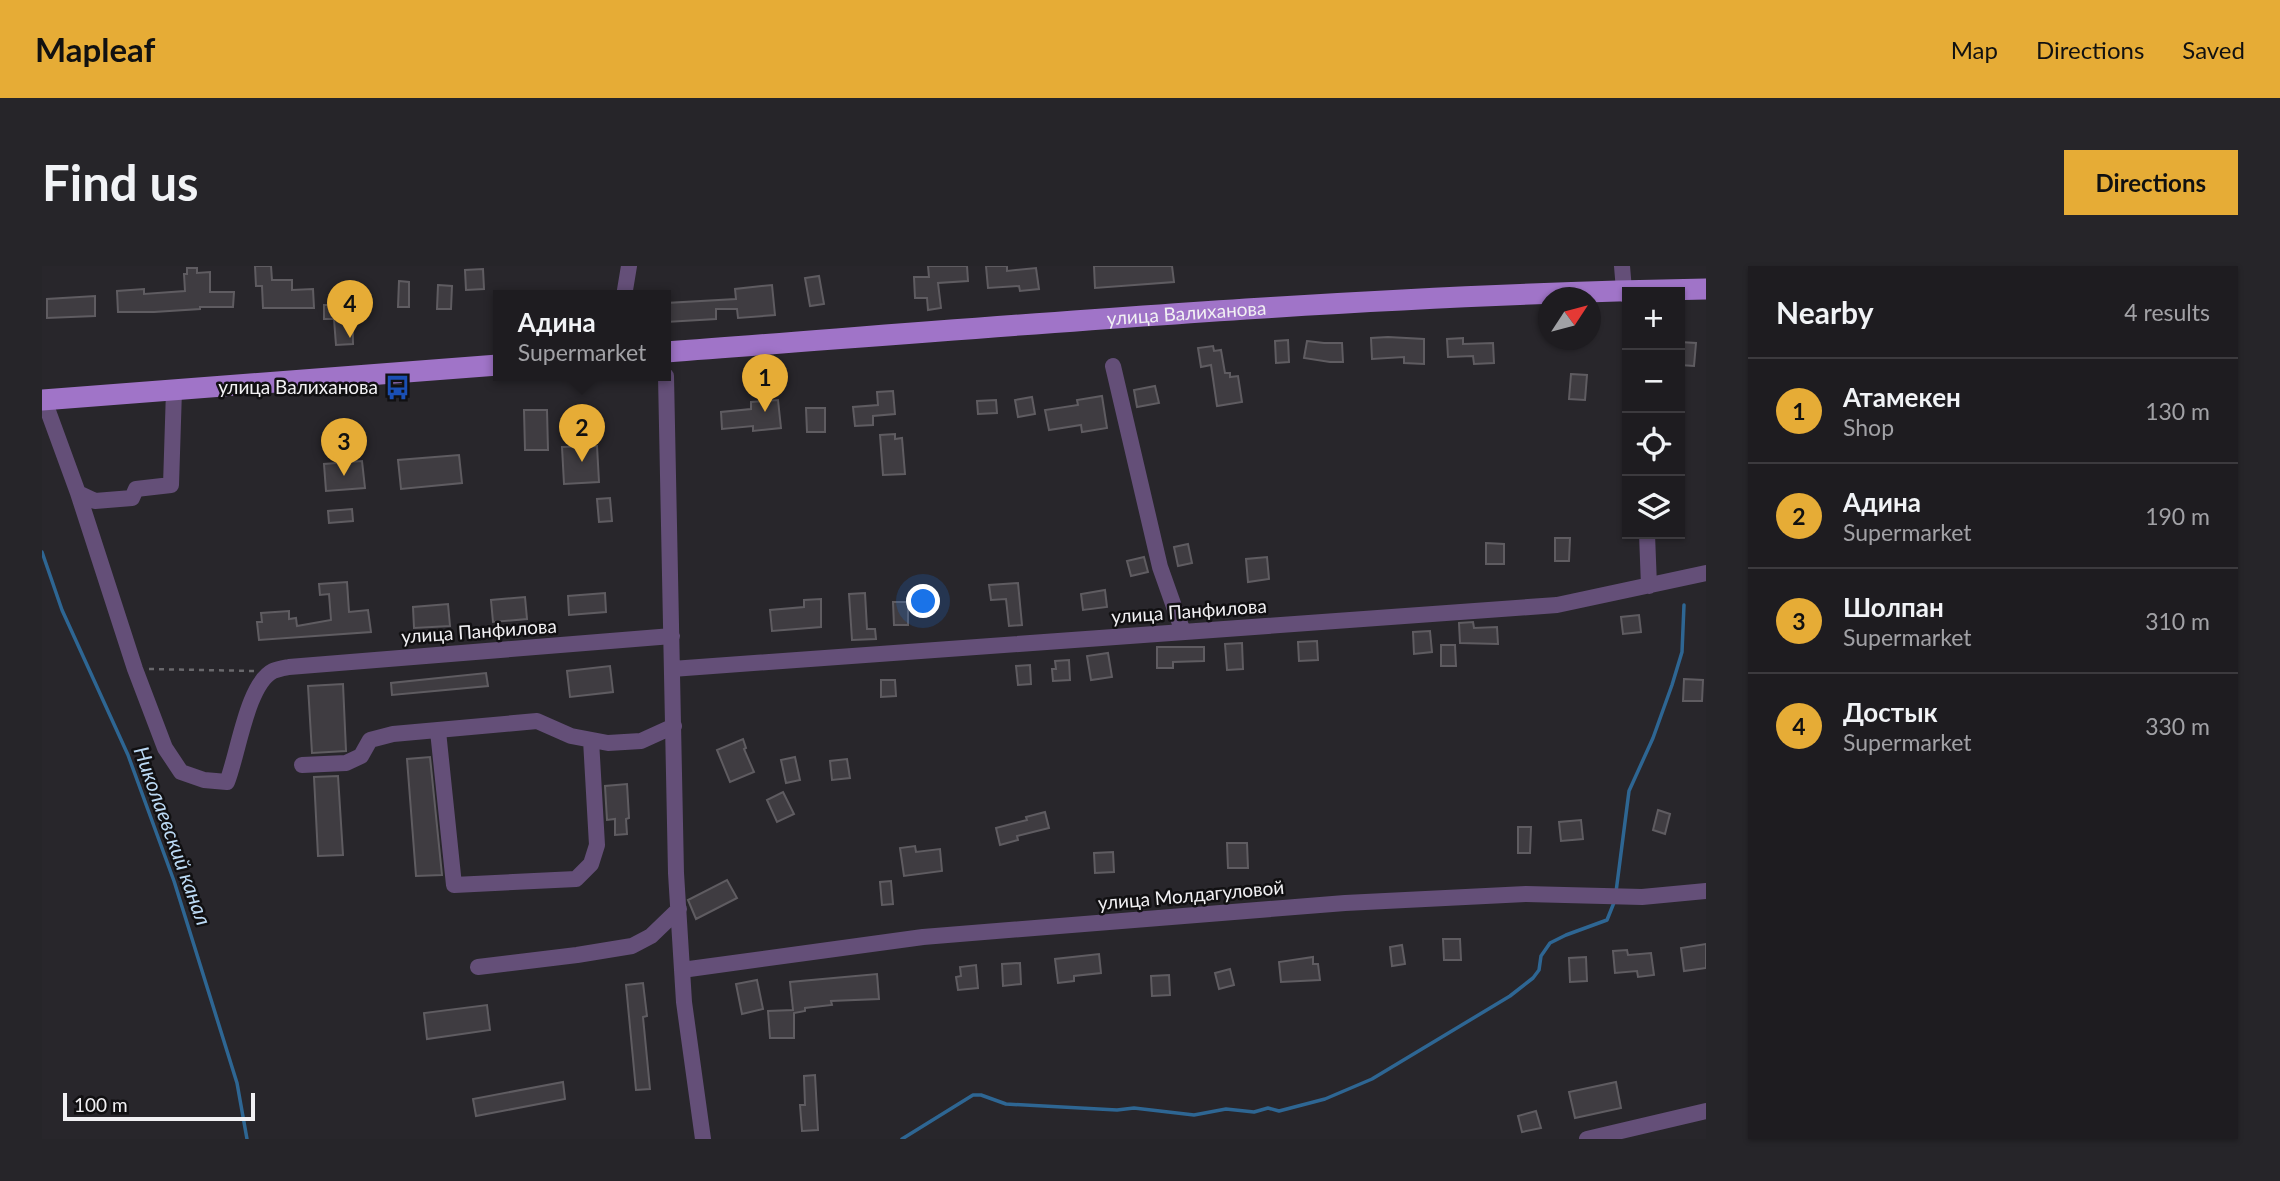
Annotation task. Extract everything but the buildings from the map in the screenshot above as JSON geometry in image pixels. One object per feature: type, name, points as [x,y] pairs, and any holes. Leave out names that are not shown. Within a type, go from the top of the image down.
[{"type":"main road","name":"улица Валиханова","points":[[1685,290],[1706,289]]},
{"type":"main road","name":"улица Валиханова","points":[[671,352],[1278,306],[1622,293]]},
{"type":"main road","points":[[43,400],[493,365]]},
{"type":"street","points":[[625,290],[629,266]]},
{"type":"street","points":[[1622,266],[1625,287]]},
{"type":"street","points":[[1113,366],[1160,568],[1183,632]]},
{"type":"street","points":[[666,381],[678,909],[684,1002],[703,1139]]},
{"type":"street","points":[[78,493],[95,501],[132,498],[136,489],[172,485],[174,390]]},
{"type":"street","points":[[43,400],[78,493],[135,669],[165,748],[181,772],[204,780],[228,782],[249,706],[259,685],[271,671]]},
{"type":"street","points":[[1647,539],[1649,586]]},
{"type":"street","name":"улица Панфилова","points":[[673,669],[1557,605],[1706,573]]},
{"type":"street","name":"улица Панфилова","points":[[271,671],[289,667],[671,636]]},
{"type":"street","points":[[302,765],[346,763],[361,756],[370,740],[393,734],[537,721],[571,736],[608,743],[641,741],[674,726]]},
{"type":"street","points":[[438,731],[454,885],[576,879],[591,864],[597,845],[591,740]]},
{"type":"street","name":"улица Молдагуловой","points":[[682,970],[923,937],[1345,903],[1526,894],[1643,897],[1706,891]]},
{"type":"street","points":[[478,967],[632,946],[651,936],[678,909]]},
{"type":"street","points":[[1587,1139],[1706,1111]]},
{"type":"path","points":[[135,669],[271,671]]},
{"type":"waterway","name":"Николаевский канал","points":[[42,552],[62,610],[128,755],[174,881],[237,1083],[247,1139]]},
{"type":"waterway","points":[[1616,892],[1629,791],[1653,738],[1682,652],[1684,605]]},
{"type":"waterway","points":[[902,1139],[973,1095],[981,1095],[1006,1104],[1117,1110],[1134,1108],[1194,1115],[1226,1109],[1254,1112],[1268,1108],[1279,1111],[1325,1099],[1372,1079],[1510,996],[1533,978],[1539,970],[1541,956],[1550,943],[1607,920],[1615,900]]},
{"type":"place","name":"Достык","points":[[350,338]]},
{"type":"place","name":"улица Валиханова","points":[[398,387]]},
{"type":"place","name":"Атамекен","points":[[765,412]]},
{"type":"place","name":"Адина","points":[[582,462]]},
{"type":"place","name":"Шолпан","points":[[344,476]]}]
